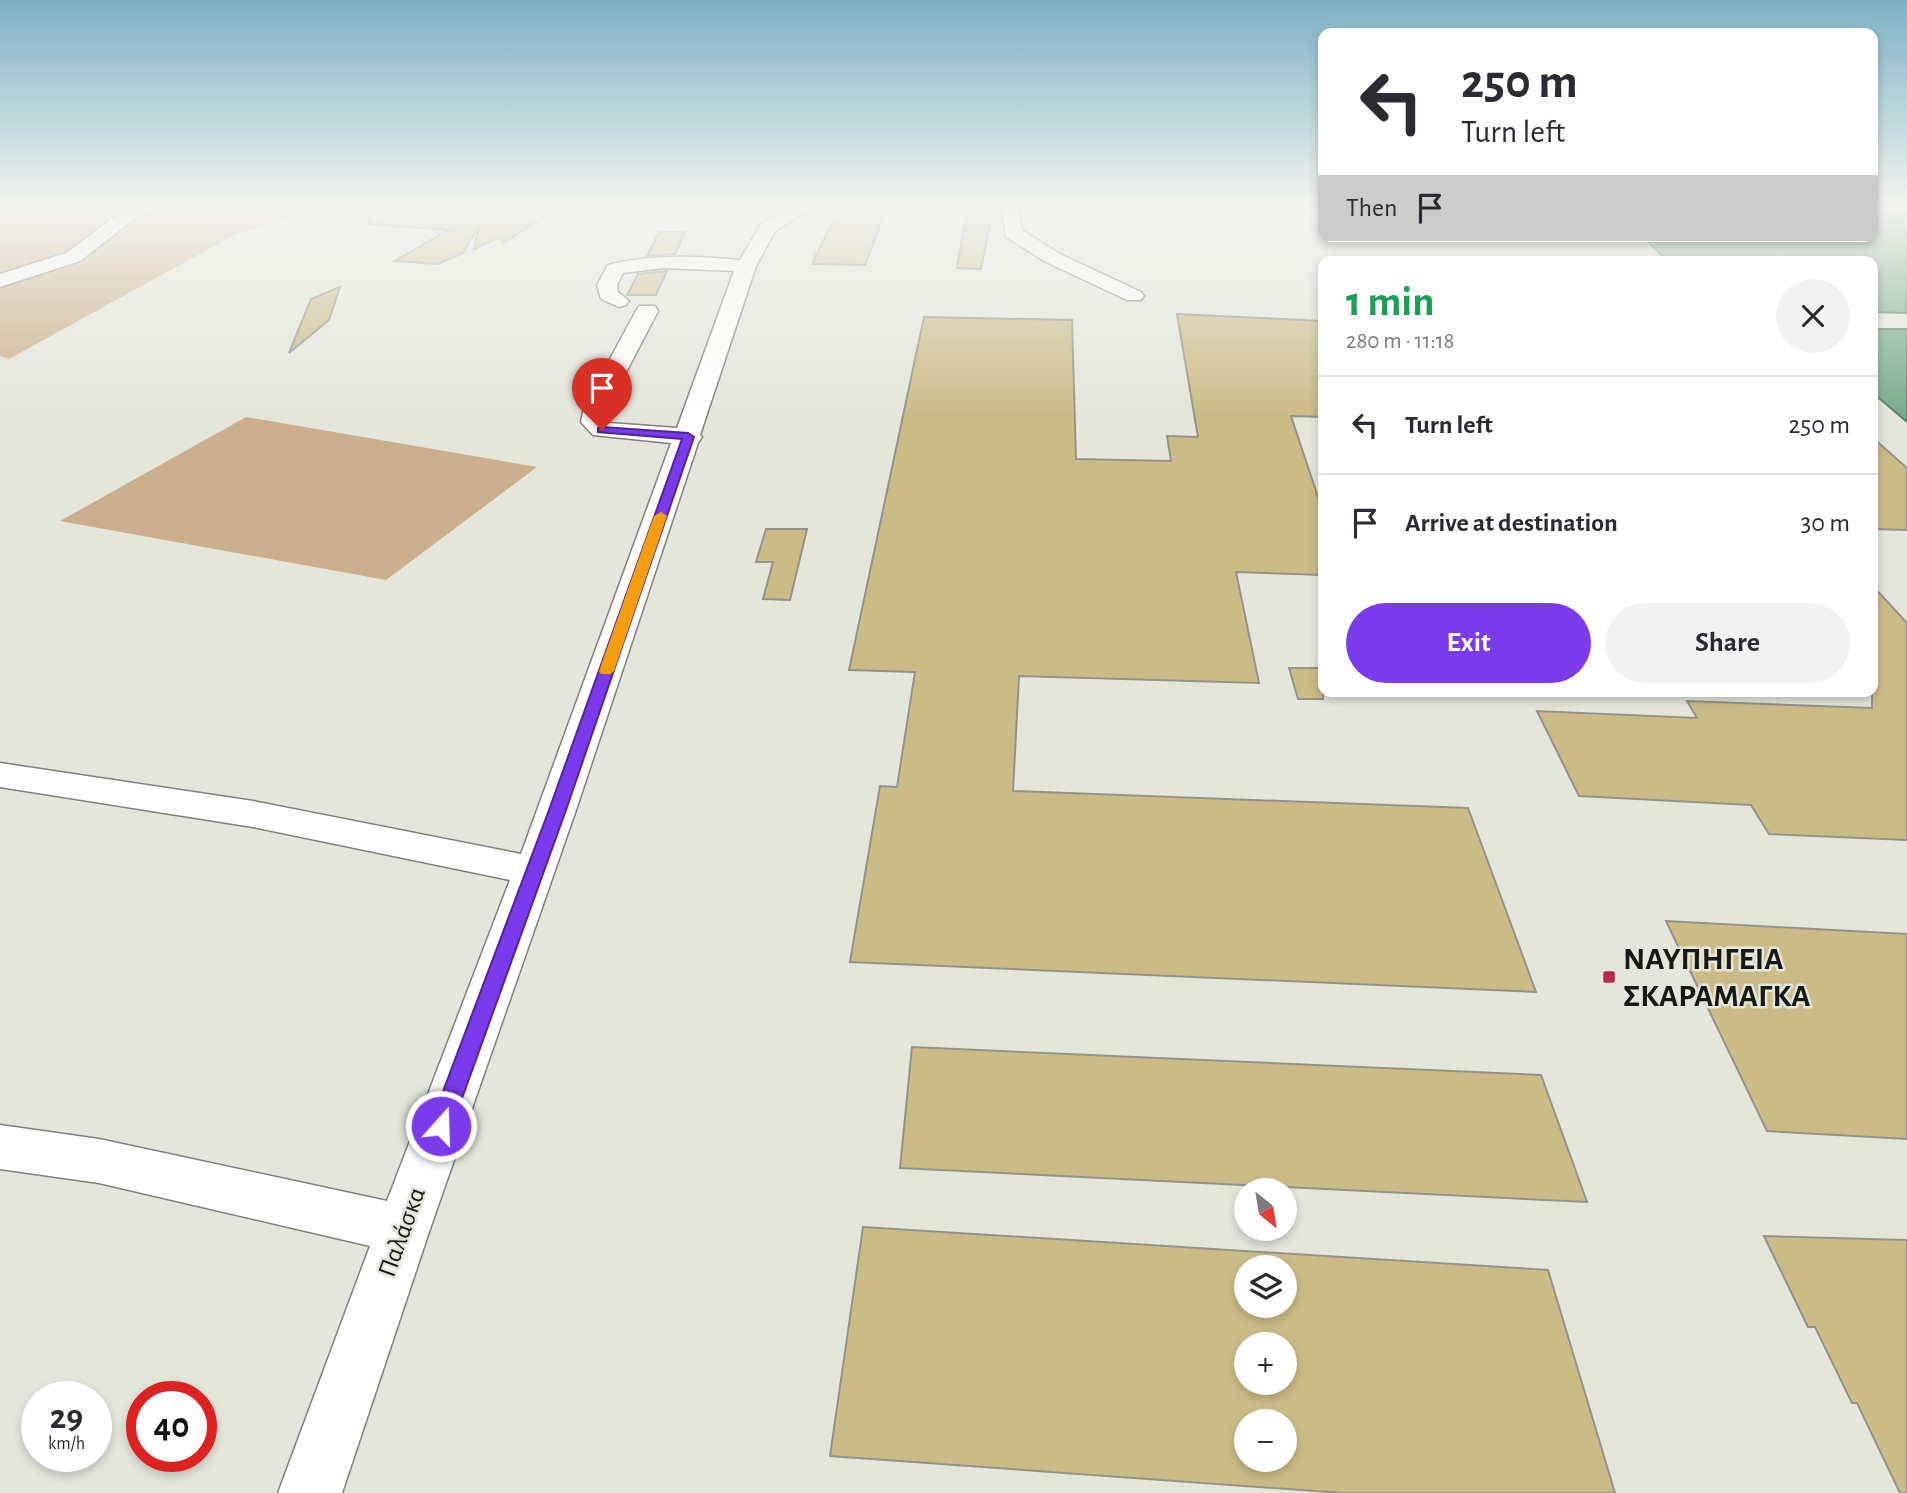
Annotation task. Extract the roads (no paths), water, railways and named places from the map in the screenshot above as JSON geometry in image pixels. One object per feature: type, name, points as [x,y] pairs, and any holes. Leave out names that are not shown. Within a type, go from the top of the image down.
[{"type":"street","points":[[0,281],[20,275]]},
{"type":"street","points":[[613,275],[607,285],[608,295],[619,301]]},
{"type":"street","name":"Παλάσκα","points":[[310,1493],[403,1229],[535,871],[688,437],[733,275]]},
{"type":"street","points":[[1089,275],[1134,296]]},
{"type":"street","points":[[647,311],[596,407],[594,422],[602,430],[688,437]]},
{"type":"street","points":[[0,775],[253,814],[535,871]]},
{"type":"street","points":[[0,1147],[99,1161],[403,1229]]},
{"type":"place","name":"ΝΑΥΠΗΓΕΙΑ ΣΚΑΡΑΜΑΓΚΑ","points":[[1609,977]]}]
